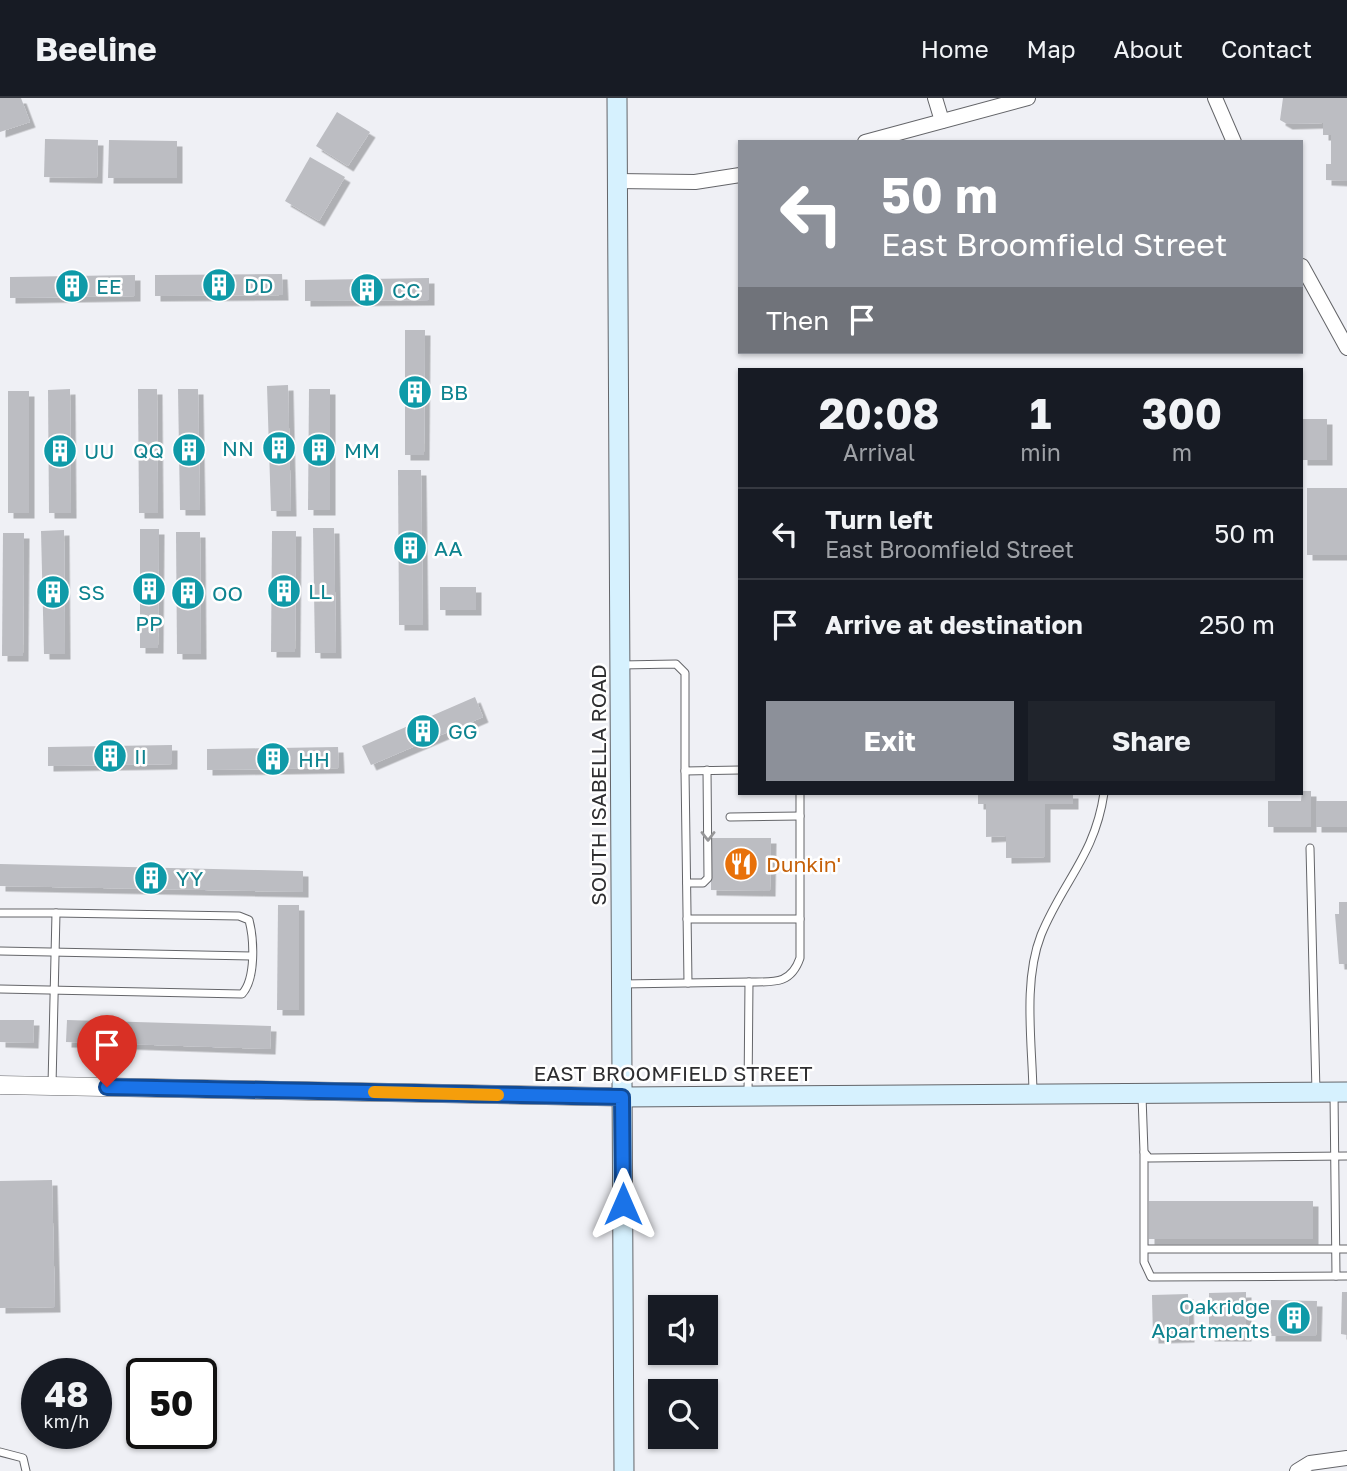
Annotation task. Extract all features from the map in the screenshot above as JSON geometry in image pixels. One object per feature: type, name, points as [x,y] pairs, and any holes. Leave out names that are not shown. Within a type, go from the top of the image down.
[{"type":"main road","name":"SOUTH ISABELLA ROAD","points":[[617,98],[625,1471]]},
{"type":"main road","name":"EAST BROOMFIELD STREET","points":[[622,1097],[1333,1092]]},
{"type":"street","points":[[935,98],[942,121]]},
{"type":"street","points":[[872,140],[1028,98]]},
{"type":"street","points":[[1215,98],[1233,140]]},
{"type":"street","points":[[617,181],[695,182],[738,175]]},
{"type":"street","points":[[1303,268],[1347,348]]},
{"type":"street","name":"EAST BROOMFIELD STREET","points":[[0,1085],[622,1097]]},
{"type":"street","points":[[1297,1471],[1310,1464],[1347,1458]]},
{"type":"lane","points":[[620,665],[676,664],[685,673],[688,983]]},
{"type":"lane","points":[[685,771],[738,770]]},
{"type":"lane","points":[[687,883],[703,883],[708,878],[707,771]]},
{"type":"lane","points":[[621,984],[785,981],[795,972],[800,958],[800,795]]},
{"type":"lane","points":[[1033,1094],[1035,956],[1041,934],[1088,852],[1101,817],[1104,795]]},
{"type":"lane","points":[[730,817],[800,816]]},
{"type":"lane","points":[[1310,848],[1333,1092],[1336,1276]]},
{"type":"lane","points":[[0,913],[239,916],[249,920],[251,956],[249,986],[243,993],[0,989]]},
{"type":"lane","points":[[52,1086],[56,913]]},
{"type":"lane","points":[[687,919],[800,919]]},
{"type":"lane","points":[[0,951],[251,956]]},
{"type":"lane","points":[[748,1096],[749,982]]},
{"type":"lane","points":[[1142,1093],[1147,1250],[1144,1262],[1151,1277],[1347,1276]]},
{"type":"lane","points":[[1144,1152],[1149,1158],[1347,1156]]},
{"type":"lane","points":[[1147,1250],[1347,1249]]},
{"type":"lane","points":[[0,1452],[23,1458],[26,1471]]},
{"type":"building","points":[[0,98],[21,98],[30,122],[0,132]]},
{"type":"building","points":[[1283,98],[1347,98],[1347,181],[1326,180],[1326,164],[1331,164],[1331,135],[1323,135],[1323,123],[1287,124],[1280,120]]},
{"type":"building","points":[[337,112],[370,132],[348,166],[316,146]]},
{"type":"building","points":[[45,139],[98,140],[97,178],[44,177]]},
{"type":"building","points":[[109,140],[177,141],[177,178],[108,178]]},
{"type":"building","points":[[310,157],[345,177],[319,221],[285,201]]},
{"type":"building","name":"DD","points":[[282,274],[283,295],[155,296],[155,275]]},
{"type":"building","name":"EE","points":[[135,275],[135,296],[10,298],[10,277]]},
{"type":"building","name":"CC","points":[[429,278],[429,300],[305,301],[305,280]]},
{"type":"building","name":"BB","points":[[405,330],[425,330],[424,455],[405,455]]},
{"type":"building","name":"NN","points":[[288,385],[291,511],[271,511],[267,386]]},
{"type":"building","name":"UU","points":[[70,389],[71,513],[49,513],[48,390]]},
{"type":"building","points":[[138,389],[157,389],[158,513],[139,513]]},
{"type":"building","name":"QQ","points":[[178,389],[198,389],[200,510],[180,510]]},
{"type":"building","name":"MM","points":[[309,389],[330,389],[330,510],[308,510]]},
{"type":"building","points":[[8,391],[29,391],[29,513],[8,513]]},
{"type":"building","points":[[1303,419],[1327,419],[1327,460],[1303,460]]},
{"type":"building","name":"AA","points":[[398,470],[421,470],[423,625],[399,625]]},
{"type":"building","points":[[1307,488],[1347,488],[1347,555],[1307,555]]},
{"type":"building","points":[[313,528],[334,528],[336,653],[315,653]]},
{"type":"building","name":"PP","points":[[140,529],[159,529],[158,648],[140,648]]},
{"type":"building","name":"SS","points":[[64,530],[65,654],[44,654],[41,531]]},
{"type":"building","name":"LL","points":[[272,531],[296,531],[295,652],[271,652]]},
{"type":"building","name":"OO","points":[[176,532],[200,532],[201,654],[177,654]]},
{"type":"building","points":[[3,533],[24,533],[23,656],[2,656]]},
{"type":"building","points":[[440,587],[476,587],[476,610],[440,610]]},
{"type":"building","name":"GG","points":[[475,697],[483,717],[371,765],[362,746]]},
{"type":"building","name":"II","points":[[172,745],[172,764],[48,766],[48,747]]},
{"type":"building","name":"HH","points":[[338,747],[339,768],[207,770],[207,749]]},
{"type":"building","points":[[1303,791],[1311,791],[1311,827],[1268,827],[1268,801],[1301,801]]},
{"type":"building","points":[[978,795],[1073,795],[1073,804],[1045,804],[1045,857],[1006,858],[1006,836],[986,837],[986,804],[978,804]]},
{"type":"building","points":[[1316,801],[1347,801],[1347,827],[1316,827]]},
{"type":"building","name":"Dunkin'","points":[[711,838],[771,838],[770,891],[711,890]]},
{"type":"building","name":"YY","points":[[0,864],[303,871],[303,892],[0,886]]},
{"type":"building","points":[[1339,902],[1347,902],[1347,964],[1339,964],[1335,914],[1339,914]]},
{"type":"building","points":[[278,905],[299,905],[299,1010],[277,1010]]},
{"type":"building","points":[[0,1020],[34,1020],[33,1043],[0,1042]]},
{"type":"building","points":[[67,1020],[271,1026],[270,1049],[66,1042]]},
{"type":"building","points":[[52,1180],[55,1307],[0,1308],[0,1181]]},
{"type":"building","points":[[1149,1201],[1313,1201],[1313,1239],[1149,1239]]},
{"type":"building","name":"Oakridge Apartments","points":[[1246,1292],[1246,1336],[1209,1336],[1209,1293]]},
{"type":"building","points":[[1342,1292],[1347,1292],[1347,1335],[1341,1334]]},
{"type":"building","name":"Oakridge Apartments","points":[[1188,1294],[1189,1337],[1153,1338],[1152,1295]]},
{"type":"building","name":"Oakridge Apartments","points":[[1271,1300],[1317,1301],[1316,1336],[1270,1336]]},
{"type":"slow traffic","points":[[374,1092],[498,1095]]},
{"type":"place","name":"DD","points":[[219,285]]},
{"type":"place","name":"EE","points":[[72,286]]},
{"type":"place","name":"CC","points":[[367,290]]},
{"type":"place","name":"BB","points":[[415,392]]},
{"type":"place","name":"NN","points":[[279,448]]},
{"type":"place","name":"QQ","points":[[189,450]]},
{"type":"place","name":"MM","points":[[319,450]]},
{"type":"place","name":"UU","points":[[60,451]]},
{"type":"place","name":"AA","points":[[410,548]]},
{"type":"place","name":"PP","points":[[149,589]]},
{"type":"place","name":"LL","points":[[284,591]]},
{"type":"place","name":"SS","points":[[53,592]]},
{"type":"place","name":"OO","points":[[188,593]]},
{"type":"place","name":"GG","points":[[423,731]]},
{"type":"place","name":"II","points":[[110,756]]},
{"type":"place","name":"HH","points":[[273,759]]},
{"type":"place","name":"Dunkin'","points":[[741,864]]},
{"type":"place","name":"YY","points":[[151,878]]},
{"type":"place","name":"Oakridge Apartments","points":[[1294,1318]]},
{"type":"route","points":[[107,1087],[622,1097],[623,1204]]}]
